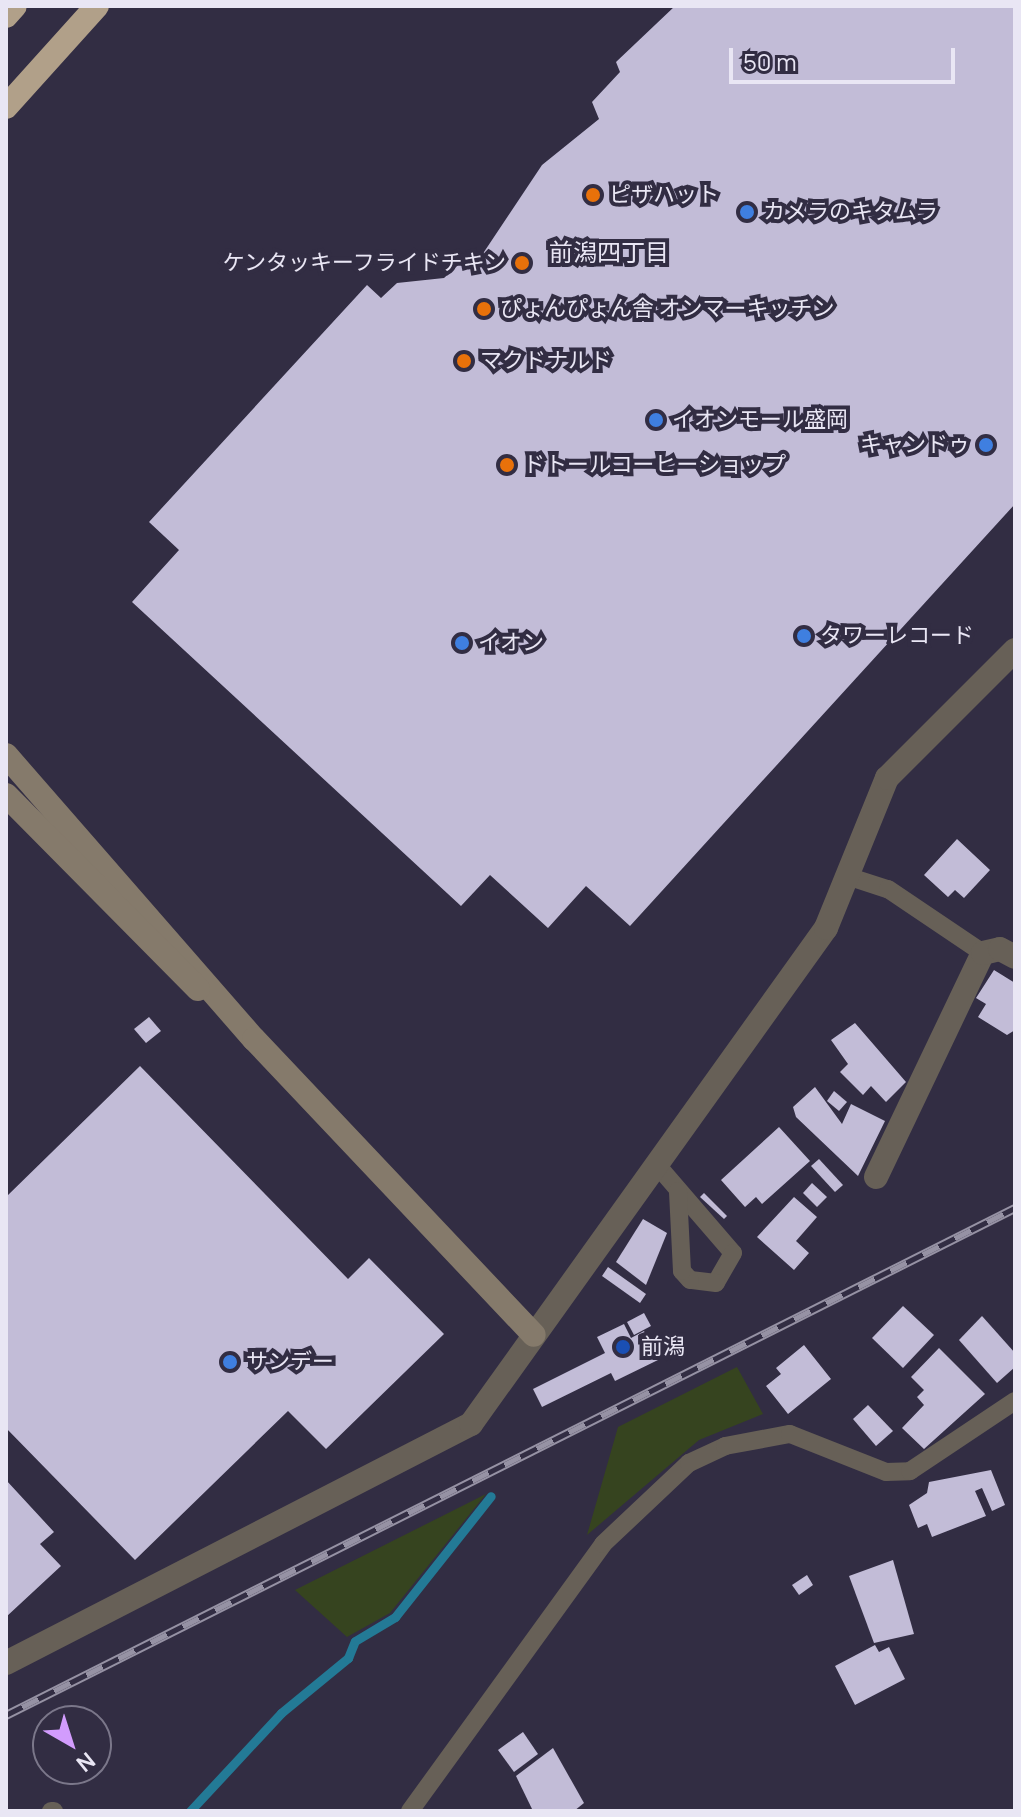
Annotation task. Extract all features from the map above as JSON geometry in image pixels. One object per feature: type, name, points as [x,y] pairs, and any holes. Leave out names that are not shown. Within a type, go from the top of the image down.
[{"type":"highway","points":[[6,16],[15,6]]},
{"type":"highway","points":[[6,107],[97,6]]},
{"type":"street","points":[[6,1663],[471,1424],[820,937],[850,877],[863,827],[887,778],[1015,650]]},
{"type":"street","points":[[6,755],[254,1039],[534,1335]]},
{"type":"street","points":[[6,795],[133,931],[254,1039]]},
{"type":"street","points":[[876,1177],[983,953],[1000,949],[1015,957]]},
{"type":"lane","points":[[850,877],[888,889],[983,953]]},
{"type":"lane","points":[[657,1165],[733,1253],[716,1283],[690,1280],[682,1271],[678,1191]]},
{"type":"lane","points":[[419,1807],[603,1544],[689,1463],[725,1446],[790,1434],[886,1472],[910,1471],[1015,1401]]},
{"type":"green space","points":[[737,1367],[763,1414],[699,1440],[587,1535],[618,1427]]},
{"type":"green space","points":[[486,1494],[390,1613],[347,1637],[295,1590]]},
{"type":"building","name":"イオンモール盛岡","points":[[675,6],[1015,6],[1015,504],[630,926],[586,886],[548,928],[490,875],[461,906],[132,602],[179,550],[149,522],[367,285],[381,298],[397,283],[444,278],[467,257],[478,261],[542,165],[599,119],[592,102],[620,72],[616,62]]},
{"type":"building","points":[[957,839],[990,870],[964,898],[955,890],[948,897],[924,875]]},
{"type":"building","points":[[994,970],[1015,983],[1015,1030],[1007,1035],[978,1017],[986,1004],[976,998]]},
{"type":"building","points":[[149,1017],[161,1031],[146,1043],[134,1029]]},
{"type":"building","points":[[855,1023],[906,1082],[886,1102],[871,1086],[863,1095],[840,1072],[848,1064],[831,1040]]},
{"type":"building","points":[[140,1066],[348,1279],[369,1258],[444,1334],[326,1449],[288,1411],[135,1560],[6,1428],[6,1197]]},
{"type":"building","points":[[815,1087],[842,1124],[851,1104],[885,1121],[858,1176],[796,1117],[793,1107]]},
{"type":"building","points":[[834,1091],[847,1102],[839,1111],[827,1101]]},
{"type":"building","points":[[779,1127],[810,1161],[762,1204],[756,1197],[745,1207],[721,1180]]},
{"type":"building","points":[[819,1159],[843,1185],[835,1192],[811,1166]]},
{"type":"building","points":[[812,1183],[827,1197],[817,1207],[803,1193]]},
{"type":"building","points":[[704,1193],[727,1216],[724,1219],[700,1197]]},
{"type":"building","points":[[794,1197],[817,1217],[796,1241],[809,1253],[794,1270],[757,1237]]},
{"type":"building","points":[[643,1219],[667,1233],[646,1285],[616,1262]]},
{"type":"building","points":[[608,1267],[646,1294],[640,1303],[602,1276]]},
{"type":"building","points":[[903,1306],[934,1335],[903,1368],[872,1338]]},
{"type":"building","points":[[644,1313],[651,1326],[634,1335],[627,1322]]},
{"type":"building","points":[[982,1316],[1015,1353],[1015,1367],[997,1383],[959,1340]]},
{"type":"building","points":[[624,1324],[631,1338],[644,1331],[658,1360],[615,1381],[611,1373],[542,1407],[533,1389],[605,1353],[597,1337]]},
{"type":"building","points":[[804,1345],[831,1379],[788,1414],[766,1386],[781,1374],[776,1368]]},
{"type":"building","points":[[939,1348],[985,1394],[924,1449],[902,1428],[924,1405],[917,1397],[924,1390],[911,1377]]},
{"type":"building","points":[[868,1405],[893,1431],[876,1446],[853,1419]]},
{"type":"building","points":[[991,1470],[1005,1505],[992,1511],[982,1488],[975,1491],[986,1516],[932,1537],[927,1524],[918,1528],[909,1505],[927,1493],[929,1482]]},
{"type":"building","points":[[6,1480],[54,1532],[40,1544],[61,1566],[6,1617]]},
{"type":"building","points":[[893,1560],[914,1634],[874,1643],[849,1576]]},
{"type":"building","points":[[807,1575],[813,1585],[799,1595],[792,1585]]},
{"type":"building","points":[[875,1645],[879,1652],[889,1647],[905,1679],[855,1705],[835,1666]]},
{"type":"building","points":[[523,1732],[538,1754],[514,1772],[498,1750]]},
{"type":"building","points":[[553,1748],[584,1803],[574,1811],[533,1811],[516,1776]]},
{"type":"waterway","points":[[190,1811],[281,1713],[348,1658],[355,1641],[395,1617],[491,1496]]},
{"type":"railway","points":[[6,1715],[1015,1208]]},
{"type":"place","name":"ピザハット","points":[[593,195]]},
{"type":"place","name":"カメラのキタムラ","points":[[747,212]]},
{"type":"place","name":"ケンタッキーフライドチキン","points":[[522,263]]},
{"type":"place","name":"ぴょんぴょん舎 オンマーキッチン","points":[[484,309]]},
{"type":"place","name":"マクドナルド","points":[[464,361]]},
{"type":"place","name":"イオンモール盛岡","points":[[656,420]]},
{"type":"place","name":"キャンドゥ","points":[[986,445]]},
{"type":"place","name":"ドトールコーヒーショップ","points":[[507,465]]},
{"type":"place","name":"タワーレコード","points":[[804,636]]},
{"type":"place","name":"イオン","points":[[462,643]]},
{"type":"place","name":"前潟","points":[[623,1347]]},
{"type":"place","name":"サンデー","points":[[230,1362]]},
{"type":"district","name":"前潟四丁目","points":[[609,252]]}]
